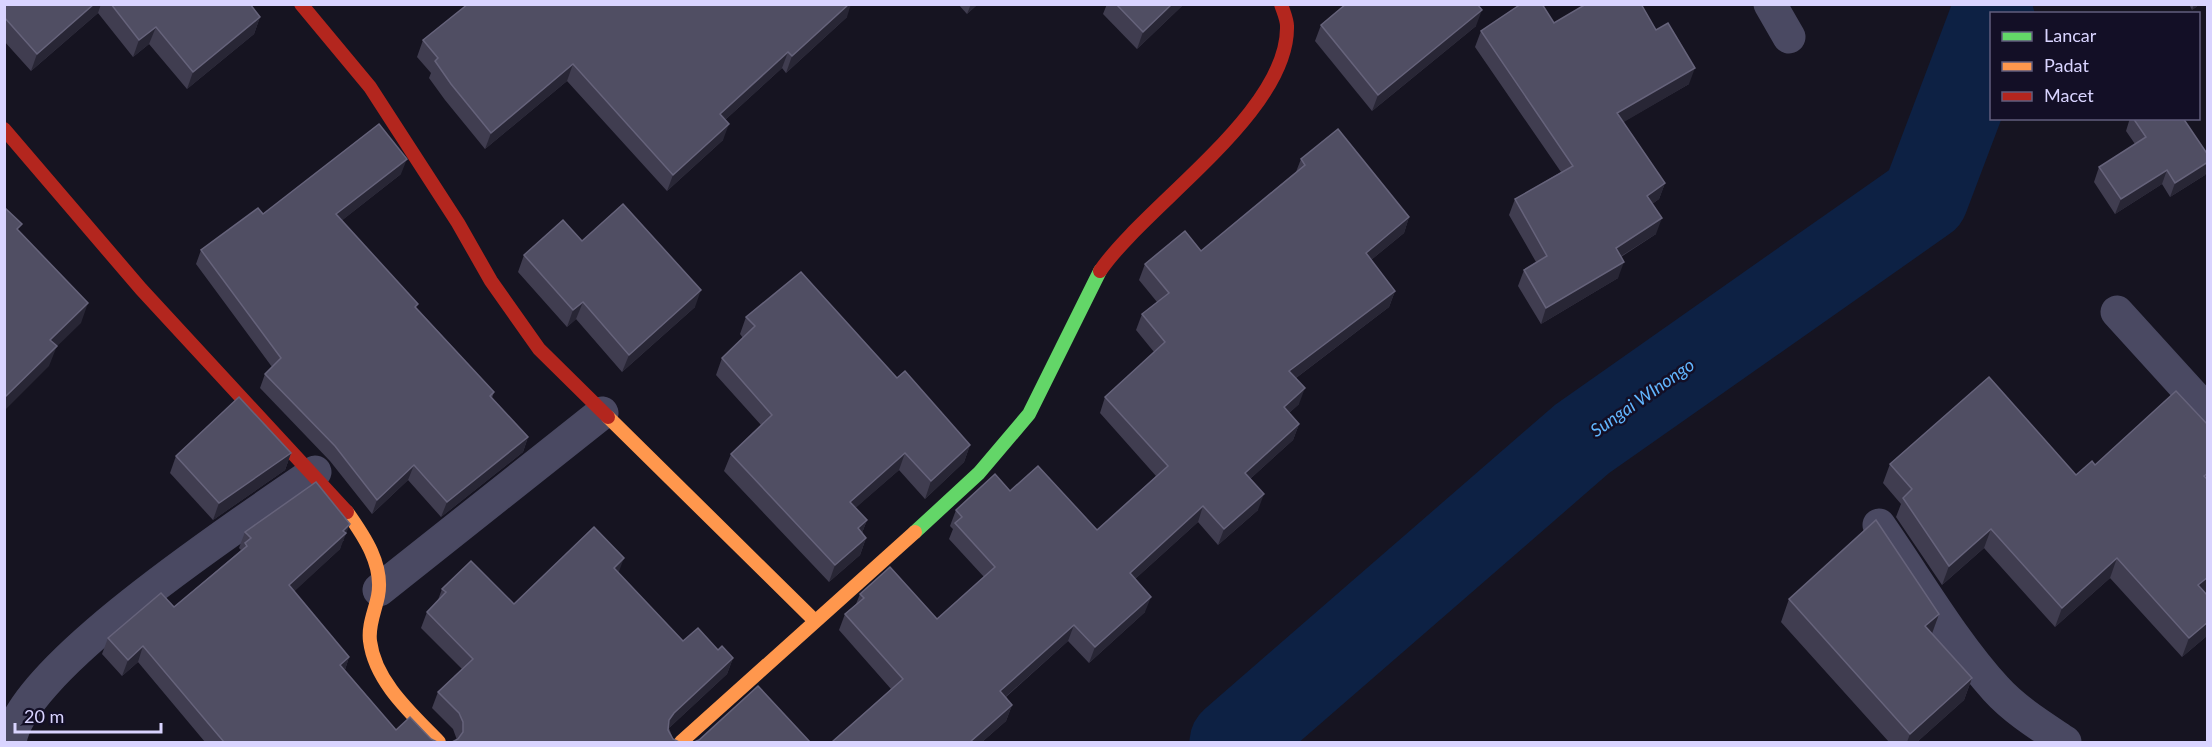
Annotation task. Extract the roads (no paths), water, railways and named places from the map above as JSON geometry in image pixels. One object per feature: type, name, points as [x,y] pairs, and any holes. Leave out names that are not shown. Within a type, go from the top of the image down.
[{"type":"street","points":[[301,4],[370,87],[458,223],[491,281],[539,349],[814,620]]},
{"type":"street","points":[[681,742],[982,470],[1029,416],[1093,279],[1116,249],[1149,214],[1218,147],[1259,100],[1277,71],[1286,45],[1288,25],[1281,4]]},
{"type":"street","points":[[1770,4],[1788,37]]},
{"type":"street","points":[[4,129],[141,289],[342,503],[365,537],[376,564],[379,590],[370,641],[380,671],[405,706],[439,742]]},
{"type":"street","points":[[2117,312],[2208,411]]},
{"type":"street","points":[[379,590],[602,413]]},
{"type":"street","points":[[10,742],[11,729],[32,694],[60,665],[200,552],[315,472]]},
{"type":"street","points":[[1879,525],[1969,656],[1997,690],[2025,715],[2065,742]]},
{"type":"waterway","name":"Sungai WInongo","points":[[1233,742],[1582,439],[1925,198],[1990,26]]}]
